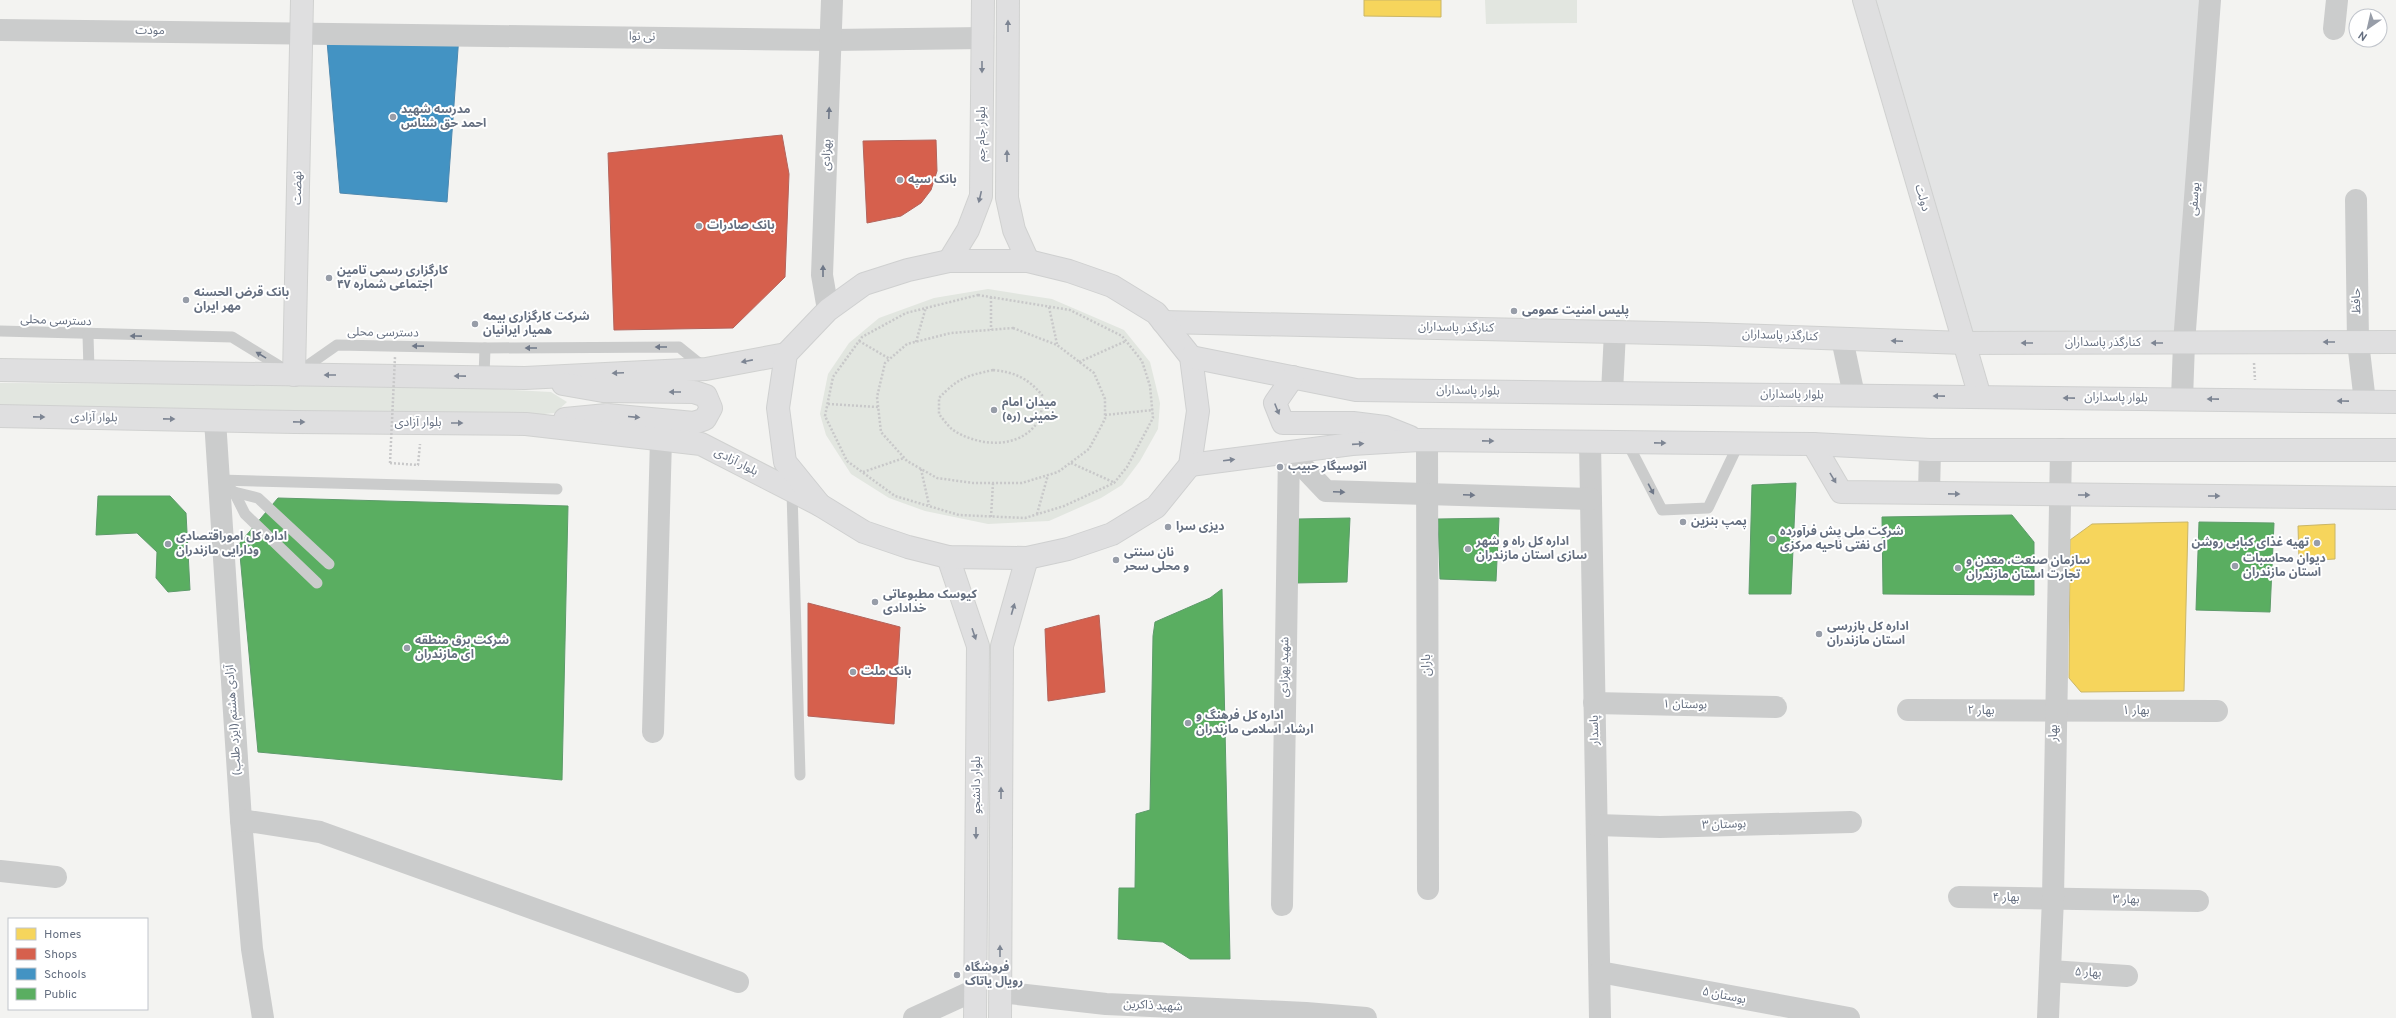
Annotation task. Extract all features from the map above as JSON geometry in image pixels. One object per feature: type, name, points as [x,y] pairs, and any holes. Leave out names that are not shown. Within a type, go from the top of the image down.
[{"type":"main road","name":"نهضت","points":[[294,375],[302,0]]},
{"type":"main road","name":"بلوار جام جم","points":[[949,261],[968,230],[982,196],[983,0]]},
{"type":"main road","name":"بلوار جام جم","points":[[1008,0],[1007,198],[1014,230],[1028,261]]},
{"type":"main road","name":"دولت","points":[[1864,0],[1980,396]]},
{"type":"main road","points":[[949,261],[1028,261],[1069,271],[1112,286],[1156,314],[1190,356],[1198,411],[1190,465],[1156,507],[1112,534],[1068,549],[1027,558],[948,557],[908,548],[864,532],[820,505],[786,462],[778,408],[786,354],[828,310],[864,284],[908,270],[949,261]]},
{"type":"main road","name":"کنارگذر پاسداران","points":[[1163,322],[1614,332],[1965,343],[2396,342]]},
{"type":"main road","points":[[0,370],[89,370],[294,375],[525,378],[706,369],[786,354]]},
{"type":"main road","name":"بلوار پاسداران","points":[[1190,356],[1356,390],[2396,402]]},
{"type":"main road","points":[[1293,377],[1275,403],[1283,423],[1353,423],[1385,427],[1423,440]]},
{"type":"main road","points":[[525,378],[603,391],[694,392],[706,396],[710,408],[706,419],[694,423],[607,415],[526,424]]},
{"type":"main road","name":"بلوار آزادی","points":[[0,416],[526,424],[701,444],[820,505]]},
{"type":"main road","points":[[1190,465],[1352,444],[1423,440],[1813,444],[1930,450],[2396,450]]},
{"type":"main road","points":[[1813,444],[1841,492],[2396,498]]},
{"type":"main road","name":"بلوار دانشجو","points":[[948,557],[978,646],[975,1018]]},
{"type":"main road","name":"بلوار دانشجو","points":[[1000,1018],[1002,646],[1027,558]]},
{"type":"street","name":"بهزادی","points":[[828,310],[822,275],[832,40],[832,0]]},
{"type":"street","name":"یوسفی","points":[[2182,399],[2184,343],[2210,0]]},
{"type":"street","points":[[2334,29],[2337,0]]},
{"type":"street","name":"مودت","points":[[0,30],[301,32]]},
{"type":"street","name":"نی نوا","points":[[301,32],[832,40],[983,38]]},
{"type":"street","name":"حافظ","points":[[2356,200],[2358,342],[2365,402]]},
{"type":"street","points":[[1612,392],[1614,332]]},
{"type":"street","points":[[1842,339],[1854,395]]},
{"type":"street","name":"آزادی هشتم (ایزد طلب)","points":[[215,420],[227,486],[241,820],[252,949],[264,1018]]},
{"type":"street","points":[[653,732],[662,439]]},
{"type":"street","name":"باران","points":[[1423,440],[1427,494],[1428,889]]},
{"type":"street","name":"پاسدار","points":[[1590,442],[1600,1018]]},
{"type":"street","name":"بهار","points":[[2048,1018],[2053,898],[2055,711],[2061,449]]},
{"type":"street","points":[[1929,494],[1930,450]]},
{"type":"street","points":[[1289,452],[1326,491],[1591,499]]},
{"type":"street","name":"شهید بهزادی","points":[[1282,905],[1289,452]]},
{"type":"street","name":"بوستان ۱","points":[[1594,703],[1776,707]]},
{"type":"street","name":"بهار ۲","points":[[1908,710],[2055,711]]},
{"type":"street","name":"بهار ۱","points":[[2055,711],[2217,710]]},
{"type":"street","points":[[241,820],[320,832],[738,982]]},
{"type":"street","name":"بوستان ۳","points":[[1597,825],[1660,827],[1851,822]]},
{"type":"street","points":[[0,871],[56,877]]},
{"type":"street","name":"بهار ۴","points":[[1959,897],[2053,898]]},
{"type":"street","name":"بهار ۳","points":[[2053,898],[2198,901]]},
{"type":"street","name":"بهار ۵","points":[[2050,971],[2127,976]]},
{"type":"street","name":"بوستان ۵","points":[[1600,972],[1752,1010],[1840,1017]]},
{"type":"street","points":[[914,1018],[975,990]]},
{"type":"street","name":"شهید ذاکرین","points":[[1000,992],[1106,1004],[1306,1013],[1366,1018]]},
{"type":"lane","name":"دسترسی محلی","points":[[0,332],[232,337],[294,375],[337,345],[485,348],[679,347],[706,369]]},
{"type":"lane","points":[[88,335],[89,370]]},
{"type":"lane","points":[[484,377],[485,348]]},
{"type":"lane","points":[[1627,442],[1662,510],[1708,508],[1739,443]]},
{"type":"lane","points":[[227,486],[557,489]]},
{"type":"lane","points":[[227,486],[258,498],[329,564]]},
{"type":"lane","points":[[227,486],[244,514],[317,583]]},
{"type":"lane","points":[[792,491],[800,775]]},
{"type":"path","points":[[978,295],[991,297],[1070,310],[1122,336],[1142,361],[1150,386],[1154,418],[1127,467],[1114,483],[1064,506],[1025,518],[958,515],[895,496],[847,461],[825,416],[832,377],[862,337],[906,313],[978,295]]},
{"type":"path","points":[[991,297],[991,330]]},
{"type":"path","points":[[1049,307],[1057,345]]},
{"type":"path","points":[[916,342],[926,308]]},
{"type":"path","points":[[1013,328],[1057,345],[1094,373],[1105,399],[1105,419],[1089,449],[1058,472],[1022,483],[973,483],[937,478],[904,458],[880,432],[877,397],[885,363],[907,344],[916,342],[951,333],[1013,328]]},
{"type":"path","points":[[859,341],[890,359]]},
{"type":"path","points":[[1079,362],[1126,341]]},
{"type":"path","points":[[395,357],[390,463],[418,465]]},
{"type":"path","points":[[993,370],[1011,372],[1031,382],[1042,395],[1042,403],[1039,419],[1026,433],[1006,443],[977,441],[952,429],[939,414],[939,398],[952,383],[969,375],[993,370]]},
{"type":"path","points":[[828,404],[878,407]]},
{"type":"path","points":[[1105,415],[1153,410]]},
{"type":"path","points":[[863,472],[904,458]]},
{"type":"path","points":[[1071,463],[1114,483]]},
{"type":"path","points":[[920,469],[929,506]]},
{"type":"path","points":[[1037,514],[1048,475]]},
{"type":"path","points":[[991,517],[993,483]]},
{"type":"shaded area","points":[[1485,0],[1577,0],[1577,23],[1486,24]]},
{"type":"shaded area","points":[[1857,0],[2202,0],[2184,343],[1965,343]]},
{"type":"shaded area","points":[[988,289],[1052,299],[1124,330],[1150,362],[1160,403],[1158,429],[1140,461],[1122,485],[1101,498],[1049,521],[988,524],[925,511],[889,498],[851,474],[826,435],[820,414],[828,374],[849,343],[879,318],[934,298]]},
{"type":"shaded area","points":[[0,383],[416,385],[551,392],[567,402],[555,413],[523,416],[0,409]]},
{"type":"building: Homes","points":[[1364,0],[1441,0],[1441,17],[1364,16]]},
{"type":"building: Homes","points":[[2188,522],[2184,691],[2081,692],[2069,678],[2070,540],[2092,524]]},
{"type":"building: Homes","name":"تهیه غذای کبابی روشن","points":[[2335,524],[2335,559],[2299,561],[2298,526]]},
{"type":"building: Shops","name":"بانک صادرات","points":[[782,135],[789,174],[785,277],[733,328],[614,330],[608,153]]},
{"type":"building: Shops","name":"بانک سپه","points":[[936,140],[937,171],[931,190],[921,203],[901,216],[867,223],[863,141]]},
{"type":"building: Shops","name":"بانک ملت","points":[[808,603],[900,627],[894,724],[808,716]]},
{"type":"building: Shops","points":[[1099,615],[1105,692],[1048,701],[1045,629]]},
{"type":"building: Schools","name":"مدرسه شهید احمد حق شناس","points":[[459,35],[447,202],[340,193],[327,41]]},
{"type":"building: Public","name":"شرکت ملی پش فرآورده ای نفتی ناحیه مرکزی","points":[[1796,483],[1791,594],[1749,594],[1752,485]]},
{"type":"building: Public","name":"اداره کل اموراقتصادی ودارایی مازندران","points":[[98,496],[170,496],[186,513],[190,590],[168,592],[156,578],[157,552],[137,533],[96,535]]},
{"type":"building: Public","name":"شرکت برق منطقه ای مازندران","points":[[278,498],[568,506],[562,780],[258,752],[239,544]]},
{"type":"building: Public","name":"سازمان صنعت، معدن و تجارت استان مازندران","points":[[2012,515],[2034,542],[2034,595],[1883,594],[1882,517]]},
{"type":"building: Public","points":[[1350,518],[1347,582],[1295,583],[1298,519]]},
{"type":"building: Public","name":"اداره کل راه و شهر سازی استان مازندران","points":[[1499,518],[1496,581],[1440,579],[1438,519]]},
{"type":"building: Public","name":"دیوان محاسبات استان مازندران","points":[[2199,522],[2274,523],[2270,612],[2196,610]]},
{"type":"building: Public","name":"اداره کل فرهنگ و ارشاد اسلامی مازندران","points":[[1222,589],[1230,959],[1190,959],[1163,942],[1118,939],[1119,888],[1135,888],[1136,814],[1150,810],[1153,636],[1155,622],[1210,598]]},
{"type":"place","name":"مدرسه شهید احمد حق شناس","points":[[393,117]]},
{"type":"place","name":"بانک سپه","points":[[900,180]]},
{"type":"place","name":"بانک صادرات","points":[[699,226]]},
{"type":"place","name":"کارگزاری رسمی تامین اجتماعی شماره ۴۷","points":[[329,278]]},
{"type":"place","name":"بانک قرض الحسنه مهر ایران","points":[[186,300]]},
{"type":"place","name":"پلیس امنیت عمومی","points":[[1514,311]]},
{"type":"place","name":"شرکت کارگزاری بیمه همیار ایرانیان","points":[[475,324]]},
{"type":"place","name":"میدان امام خمینی (ره)","points":[[994,410]]},
{"type":"place","name":"اتوسیگار حبیب","points":[[1280,467]]},
{"type":"place","name":"پمپ بنزین","points":[[1683,522]]},
{"type":"place","name":"دیزی سرا","points":[[1168,527]]},
{"type":"place","name":"شرکت ملی پش فرآورده ای نفتی ناحیه مرکزی","points":[[1772,539]]},
{"type":"place","name":"تهیه غذای کبابی روشن","points":[[2317,543]]},
{"type":"place","name":"اداره کل اموراقتصادی ودارایی مازندران","points":[[168,544]]},
{"type":"place","name":"اداره کل راه و شهر سازی استان مازندران","points":[[1468,549]]},
{"type":"place","name":"نان سنتی و محلی سحر","points":[[1116,560]]},
{"type":"place","name":"دیوان محاسبات استان مازندران","points":[[2235,566]]},
{"type":"place","name":"سازمان صنعت، معدن و تجارت استان مازندران","points":[[1958,568]]},
{"type":"place","name":"کیوسک مطبوعاتی خدادادی","points":[[875,602]]},
{"type":"place","name":"اداره کل بازرسی استان مازندران","points":[[1819,634]]},
{"type":"place","name":"شرکت برق منطقه ای مازندران","points":[[407,648]]},
{"type":"place","name":"بانک ملت","points":[[853,672]]},
{"type":"place","name":"اداره کل فرهنگ و ارشاد اسلامی مازندران","points":[[1188,723]]},
{"type":"place","name":"فروشگاه رویال یاتاک","points":[[957,975]]}]
